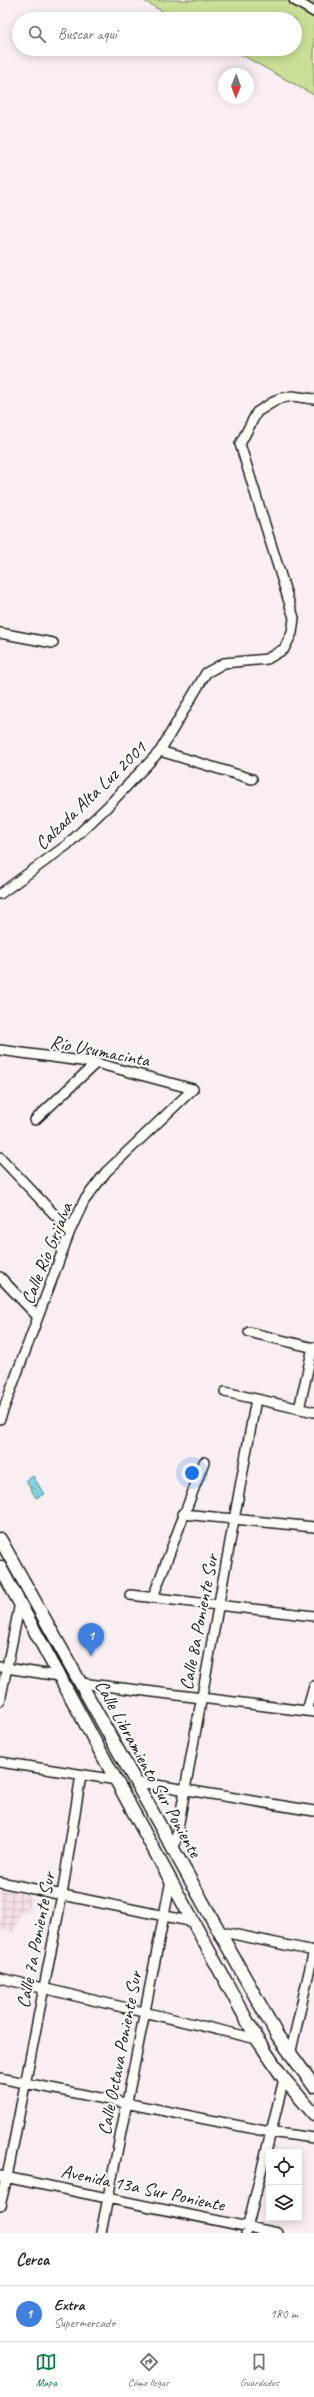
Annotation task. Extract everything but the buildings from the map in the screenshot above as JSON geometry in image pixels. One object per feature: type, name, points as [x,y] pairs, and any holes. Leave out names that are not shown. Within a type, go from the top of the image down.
[{"type":"main road","name":"Calle Libramiento Sur Poniente","points":[[0,1539],[218,1931],[290,2055],[314,2086]]},
{"type":"main road","name":"Calle Libramiento Sur Poniente","points":[[0,1567],[257,2039],[284,2079],[314,2114]]},
{"type":"main road","name":"Calle Libramiento Sur Poniente","points":[[207,1911],[209,1925],[274,2043],[314,2095]]},
{"type":"main road","name":"Calle Libramiento Sur Poniente","points":[[192,1919],[203,1926],[271,2050],[314,2104]]},
{"type":"street","points":[[294,0],[314,12]]},
{"type":"street","name":"Calzada Alta Luz 2001","points":[[0,894],[67,845],[107,807],[160,751],[206,673],[224,663],[268,659],[284,649],[292,633],[294,618],[240,444],[257,412],[273,402],[292,396],[314,399]]},
{"type":"street","points":[[0,634],[53,643]]},
{"type":"street","points":[[160,751],[252,779]]},
{"type":"street","name":"Río Usumacinta","points":[[0,1050],[96,1063],[192,1089]]},
{"type":"street","points":[[35,1120],[96,1063]]},
{"type":"street","name":"Calle Río Grijalva","points":[[0,1419],[2,1405],[38,1317],[70,1231],[84,1201],[106,1172],[192,1089]]},
{"type":"street","points":[[0,1158],[70,1231]]},
{"type":"street","points":[[0,1277],[38,1317]]},
{"type":"street","points":[[249,1332],[313,1348],[299,1409]]},
{"type":"street","points":[[225,1392],[314,1412]]},
{"type":"street","name":"Calle 8a Poniente Sur","points":[[174,1850],[186,1790],[200,1699],[256,1399]]},
{"type":"street","points":[[153,1597],[204,1462]]},
{"type":"street","points":[[184,1514],[314,1527]]},
{"type":"street","points":[[130,1595],[314,1616]]},
{"type":"street","points":[[0,1701],[3,1668],[20,1603]]},
{"type":"street","points":[[3,1668],[59,1676]]},
{"type":"street","points":[[81,1683],[311,1712],[314,1686]]},
{"type":"street","points":[[0,1762],[117,1780]]},
{"type":"street","name":"Calle 7a Poniente Sur","points":[[0,2206],[4,2176],[26,2083],[62,1895],[81,1775]]},
{"type":"street","points":[[137,1783],[314,1811]]},
{"type":"street","name":"Calle Octava Poniente Sur","points":[[101,2233],[171,1880]]},
{"type":"street","points":[[0,1882],[163,1917],[192,1919]]},
{"type":"street","points":[[218,1931],[314,1951],[290,2055]]},
{"type":"street","points":[[0,1978],[257,2039]]},
{"type":"street","points":[[0,2078],[270,2132],[314,2138]]},
{"type":"street","points":[[246,2230],[284,2079]]},
{"type":"street","name":"Avenida 13a Sur Poniente","points":[[4,2176],[109,2198],[246,2230],[278,2233]]},
{"type":"shaded area","points":[[0,1889],[32,1896],[27,1913],[21,1912],[14,1932],[0,1928]]},
{"type":"green space","points":[[142,0],[314,0],[314,95],[244,56],[302,56],[302,12],[164,12]]},
{"type":"water","points":[[33,1476],[44,1494],[36,1498],[26,1481]]},
{"type":"place","name":"Extra","points":[[91,1656]]}]
